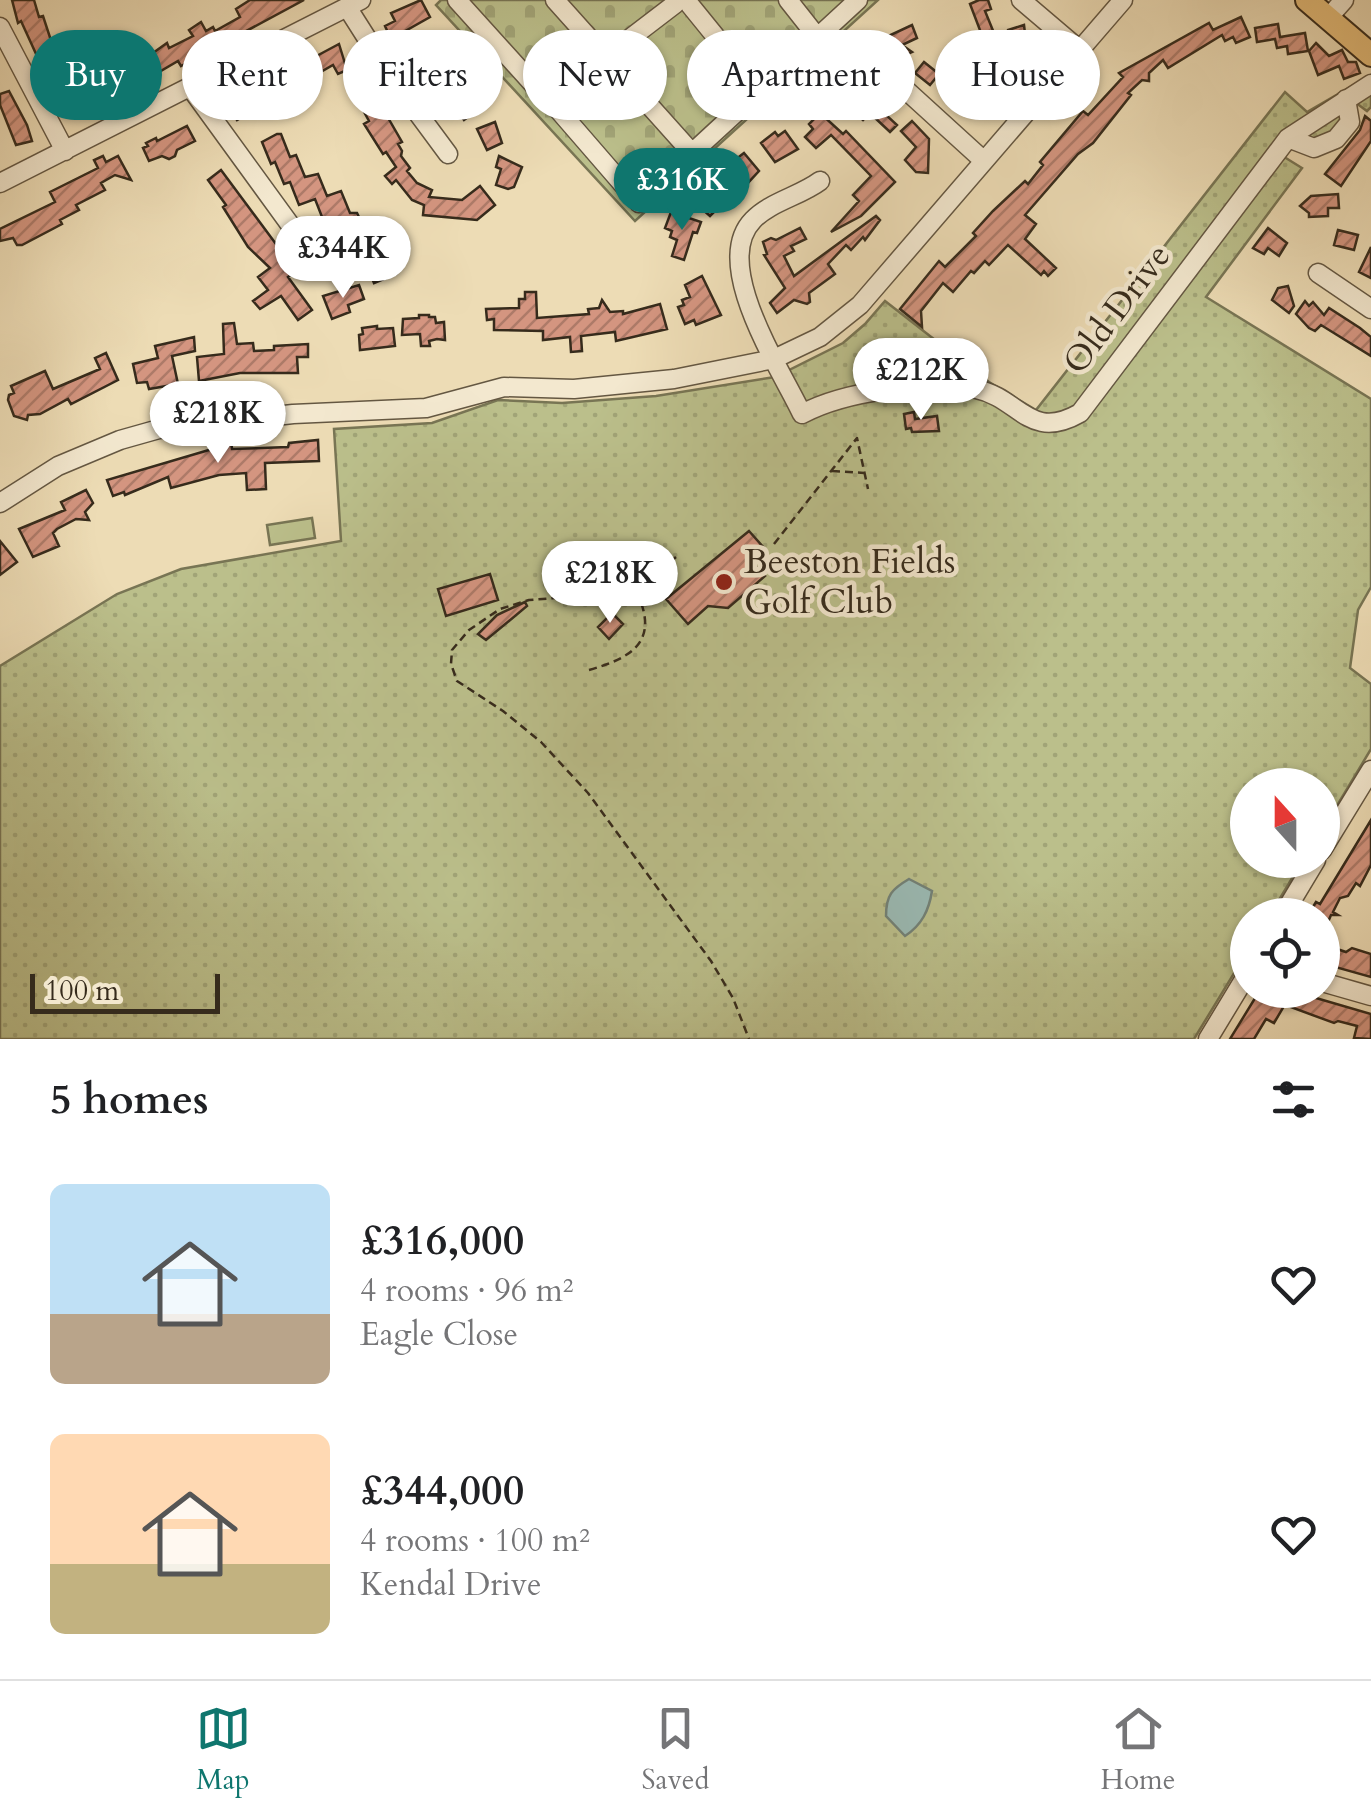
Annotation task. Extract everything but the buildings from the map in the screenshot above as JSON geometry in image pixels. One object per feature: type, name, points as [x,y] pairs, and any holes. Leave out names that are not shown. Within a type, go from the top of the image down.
[{"type":"main road","points":[[1308,0],[1336,9],[1371,55]]},
{"type":"street","points":[[457,0],[523,67]]},
{"type":"street","points":[[555,0],[582,30]]},
{"type":"street","points":[[788,0],[812,30]]},
{"type":"street","points":[[826,30],[858,0]]},
{"type":"street","points":[[1020,0],[1056,30]]},
{"type":"street","points":[[1098,30],[1123,0]]},
{"type":"street","points":[[643,30],[683,2],[707,30]]},
{"type":"street","points":[[303,30],[354,4],[394,81],[448,154]]},
{"type":"street","points":[[0,27],[65,150]]},
{"type":"street","name":"Old Drive","points":[[774,359],[802,414],[858,394],[946,387],[986,392],[1033,422],[1046,424],[1080,413],[1288,138],[1371,84]]},
{"type":"street","points":[[0,183],[182,91]]},
{"type":"street","points":[[915,98],[984,161]]},
{"type":"street","points":[[1288,138],[1314,148],[1336,139],[1350,122],[1346,99]]},
{"type":"street","points":[[215,120],[321,257]]},
{"type":"street","points":[[571,120],[638,203],[728,120]]},
{"type":"street","points":[[662,120],[692,154]]},
{"type":"street","points":[[0,503],[58,466],[120,440],[159,429],[293,414],[426,408],[504,387],[618,387],[774,359],[820,337],[860,305],[1020,120]]},
{"type":"street","points":[[774,359],[742,285],[739,246],[755,217],[806,201],[820,181]]},
{"type":"street","points":[[1318,273],[1371,309]]},
{"type":"street","points":[[1340,827],[1365,794],[1371,770]]},
{"type":"street","points":[[1340,987],[1371,996]]},
{"type":"street","points":[[1208,1039],[1230,1003]]},
{"type":"path","points":[[774,544],[857,438],[868,489]]},
{"type":"path","points":[[830,471],[864,473]]},
{"type":"path","points":[[676,556],[636,592],[530,600],[500,608],[469,630],[452,650],[454,673],[457,681],[503,710],[541,742],[588,793],[711,961],[733,998],[748,1039]]},
{"type":"path","points":[[589,670],[618,662],[639,648],[644,632],[642,603],[636,592]]},
{"type":"green space","points":[[441,0],[878,0],[845,30],[687,30],[687,120],[746,120],[635,221],[542,120],[667,120],[667,30],[523,30],[523,99],[503,78],[503,30],[459,30],[436,5]]},
{"type":"green space","points":[[1371,75],[1371,107],[1367,111],[1352,100],[1346,120],[1324,142],[1295,138],[1281,155],[1302,168],[1206,297],[1371,399],[1371,587],[1358,610],[1350,668],[1371,684],[1371,749],[1340,801],[1340,768],[1230,768],[1230,878],[1292,878],[1280,898],[1230,898],[1230,980],[1194,1039],[0,1039],[0,666],[117,594],[181,569],[341,541],[334,429],[432,423],[498,400],[562,403],[656,396],[775,377],[843,343],[885,301],[989,382],[1036,410],[1285,92],[1307,112]]},
{"type":"green space","points":[[312,518],[315,538],[270,545],[267,525]]},
{"type":"water","points":[[909,879],[932,891],[924,916],[905,936],[886,916],[886,909],[891,893]]},
{"type":"place","name":"Beeston Fields Golf Club","points":[[724,582]]}]
